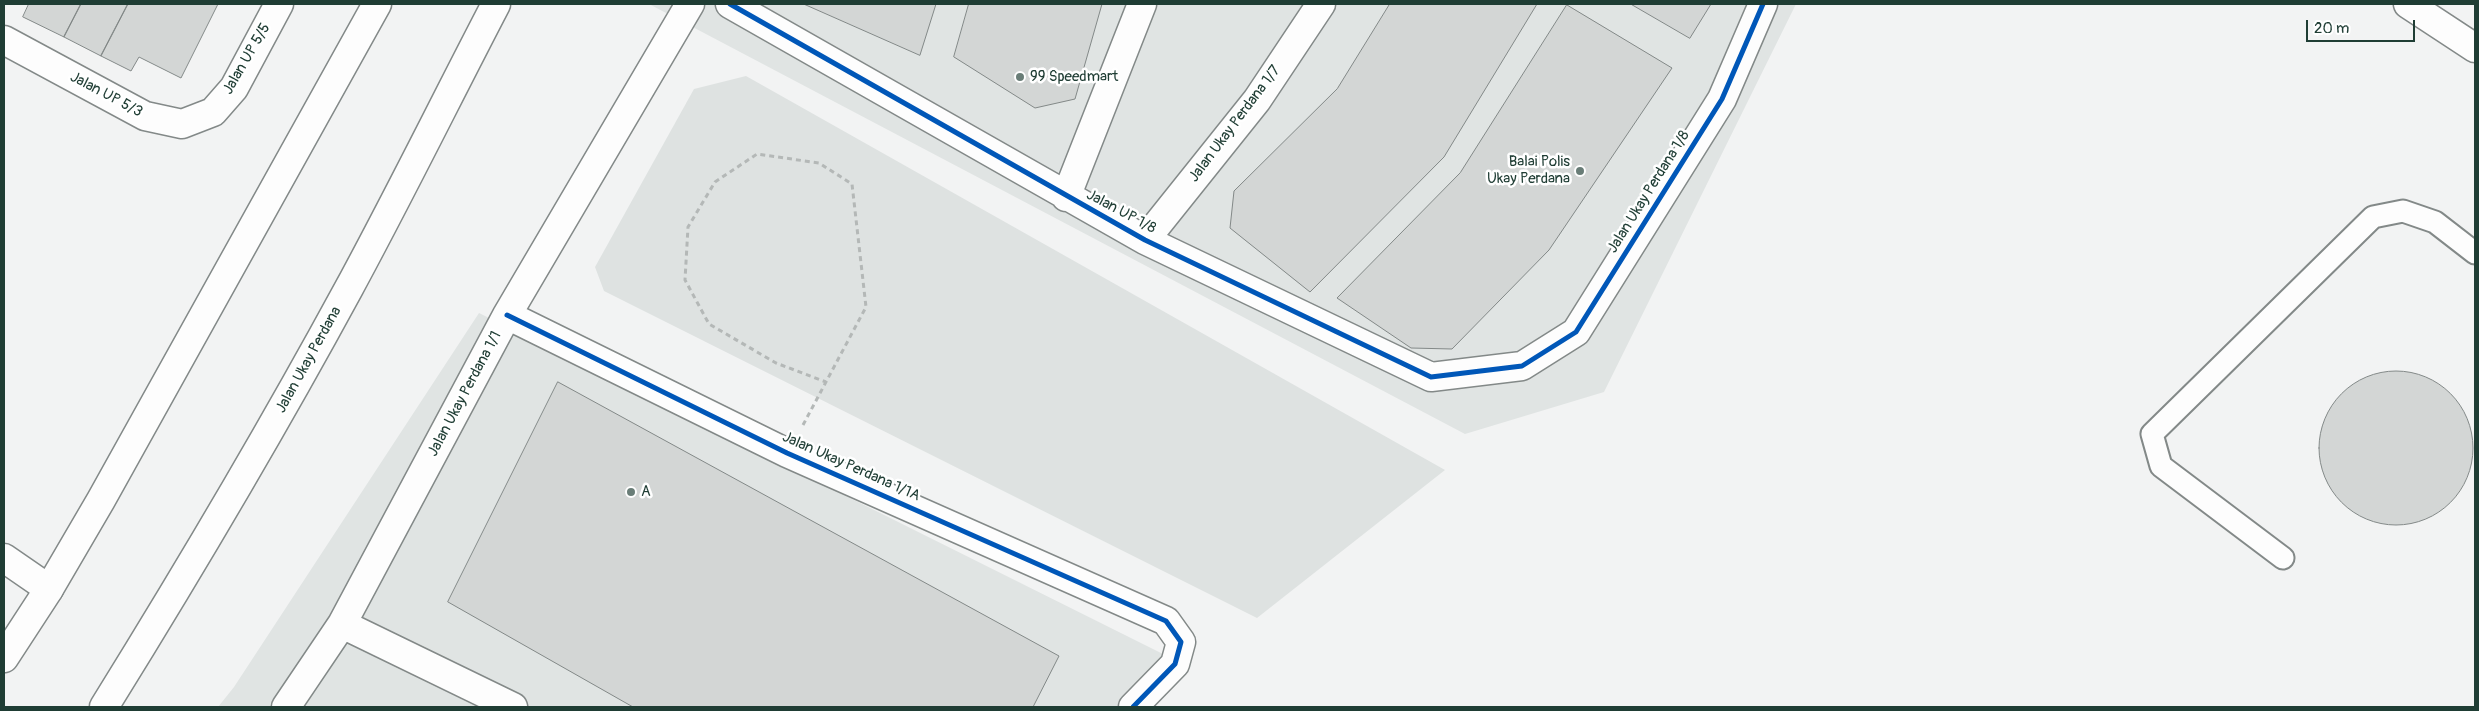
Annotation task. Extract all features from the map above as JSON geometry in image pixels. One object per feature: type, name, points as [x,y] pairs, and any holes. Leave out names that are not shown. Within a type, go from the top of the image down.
[{"type":"street","name":"Jalan UP 5/5","points":[[213,112],[234,88],[278,4]]},
{"type":"street","points":[[4,658],[49,589],[101,500],[377,4]]},
{"type":"street","name":"Jalan Ukay Perdana","points":[[104,707],[190,569],[350,287],[496,4]]},
{"type":"street","name":"Jalan Ukay Perdana 1/1","points":[[286,707],[342,624],[507,314],[690,4]]},
{"type":"street","name":"Jalan UP 1/8","points":[[730,4],[1066,197],[1146,240],[1431,376],[1522,366]]},
{"type":"street","points":[[1066,197],[1142,4]]},
{"type":"street","name":"Jalan Ukay Perdana 1/7","points":[[1146,240],[1257,100],[1320,4]]},
{"type":"street","name":"Jalan Ukay Perdana 1/8","points":[[1522,366],[1576,332],[1722,100],[1763,4]]},
{"type":"street","points":[[2408,4],[2475,48]]},
{"type":"street","name":"Jalan UP 5/3","points":[[4,40],[145,116],[182,124],[213,112]]},
{"type":"street","name":"Jalan Ukay Perdana 1/1A","points":[[507,314],[787,453],[1166,621],[1181,642],[1175,664],[1133,707]]},
{"type":"street","points":[[4,558],[49,589]]},
{"type":"street","points":[[342,624],[513,707]]},
{"type":"lane","points":[[2283,558],[2161,466],[2152,434],[2373,217],[2403,211],[2435,222],[2475,253]]},
{"type":"path","points":[[787,453],[826,382],[866,308],[852,184],[819,163],[757,154],[715,182],[688,227],[685,280],[709,324],[776,363],[826,382]]},
{"type":"shaded area","points":[[649,4],[1796,4],[1604,392],[1465,434]]},
{"type":"shaded area","points":[[746,76],[1445,470],[1257,618],[604,291],[595,267],[694,89]]},
{"type":"shaded area","points":[[479,313],[1165,655],[1127,707],[218,707],[234,687]]},
{"type":"building","points":[[29,4],[81,4],[64,37],[23,17]]},
{"type":"building","points":[[81,4],[128,4],[101,56],[64,37]]},
{"type":"building","points":[[128,4],[218,4],[181,78],[139,57],[131,71],[101,56]]},
{"type":"building","points":[[804,4],[936,4],[920,55]]},
{"type":"building","points":[[969,4],[1102,4],[1075,99],[1035,108],[954,57]]},
{"type":"building","points":[[1390,4],[1537,4],[1444,157],[1310,292],[1230,228],[1234,191],[1337,89]]},
{"type":"building","points":[[1631,4],[1711,4],[1690,38]]},
{"type":"building","points":[[1567,5],[1672,68],[1549,250],[1452,349],[1411,348],[1337,298],[1460,173]]},
{"type":"building","points":[[2396,371],[2426,376],[2451,393],[2468,418],[2473,448],[2468,478],[2451,503],[2426,520],[2396,525],[2366,520],[2341,503],[2324,478],[2319,448],[2324,418],[2341,393],[2366,376]]},
{"type":"building","name":"A","points":[[558,382],[1059,656],[1033,707],[633,707],[448,602]]},
{"type":"cycle path","points":[[730,4],[1145,240],[1431,377],[1522,366],[1576,332],[1722,99],[1763,4]]},
{"type":"cycle path","points":[[507,315],[787,453],[1166,621],[1181,642],[1175,664],[1133,707]]},
{"type":"place","name":"99 Speedmart","points":[[1020,77]]},
{"type":"place","name":"Balai Polis Ukay Perdana","points":[[1580,171]]},
{"type":"place","name":"A","points":[[631,492]]}]
